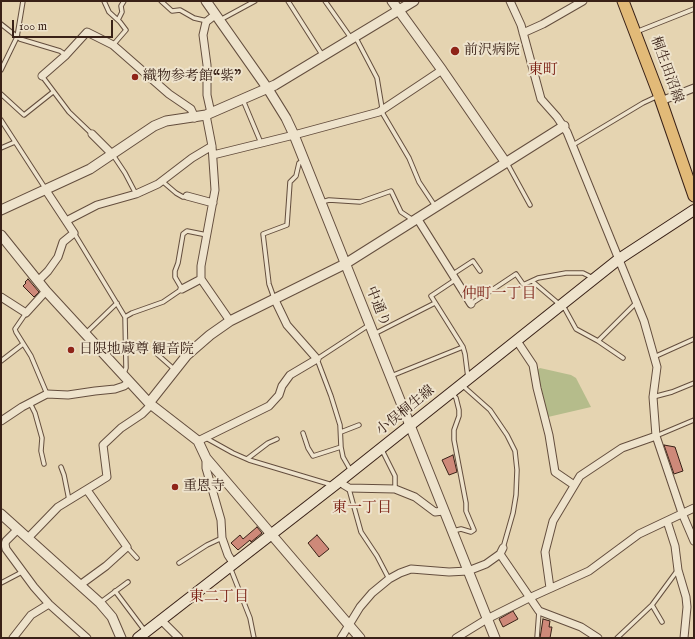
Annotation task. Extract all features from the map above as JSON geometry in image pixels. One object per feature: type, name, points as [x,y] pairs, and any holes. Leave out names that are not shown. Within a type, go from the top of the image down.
[{"type":"main road","name":"桐生田沼線","points":[[623,1],[636,32],[694,196]]},
{"type":"main road","name":"小俣桐生線","points":[[138,638],[337,484],[619,259],[694,210]]},
{"type":"street","name":"中通り","points":[[206,1],[268,89],[294,135],[495,638]]},
{"type":"street","points":[[392,1],[506,162]]},
{"type":"street","points":[[1,210],[82,173],[154,126],[166,121],[195,118],[208,114],[268,89],[414,1]]},
{"type":"street","points":[[510,1],[521,24],[542,99],[564,126],[573,145],[644,321],[657,370],[653,397],[656,436],[682,513],[694,541]]},
{"type":"street","points":[[523,33],[543,24],[583,1]]},
{"type":"street","points":[[217,18],[207,21],[203,35],[207,65],[206,95],[213,155],[214,190],[201,266],[201,279],[230,321]]},
{"type":"street","points":[[42,76],[66,55],[87,32],[113,45],[169,94],[191,109],[195,118]]},
{"type":"street","points":[[213,155],[382,111],[442,70]]},
{"type":"street","points":[[660,98],[694,88]]},
{"type":"street","points":[[28,538],[52,512],[107,477],[103,445],[121,428],[142,414],[187,355],[210,335],[230,321],[345,264],[564,126]]},
{"type":"street","points":[[92,134],[112,154]]},
{"type":"street","points":[[66,221],[97,205],[136,194],[162,181],[192,158],[212,146]]},
{"type":"street","points":[[38,281],[48,271],[58,257],[63,242],[74,233],[45,189]]},
{"type":"street","points":[[187,196],[213,202]]},
{"type":"street","points":[[415,219],[471,304]]},
{"type":"street","points":[[1,236],[46,291],[150,404],[202,439],[206,458],[206,468],[220,520],[222,538],[232,565]]},
{"type":"street","points":[[182,289],[201,279]]},
{"type":"street","points":[[1,297],[26,313],[46,291]]},
{"type":"street","points":[[202,439],[269,406],[279,395],[282,386],[290,375],[317,359],[287,325],[274,298]]},
{"type":"street","points":[[517,341],[533,365],[537,388],[549,435],[555,472],[574,485]]},
{"type":"street","points":[[1,421],[47,394],[68,395],[115,390],[124,386],[126,378]]},
{"type":"street","points":[[550,588],[545,552],[553,521],[580,476],[622,448],[656,436]]},
{"type":"street","points":[[206,458],[360,638]]},
{"type":"street","points":[[337,484],[344,485],[349,488],[394,489],[415,497],[435,512],[443,511]]},
{"type":"street","points":[[80,585],[106,566],[127,546],[87,490]]},
{"type":"street","points":[[456,638],[487,619],[550,588],[589,571],[639,534],[694,508]]},
{"type":"street","points":[[1,514],[100,603],[112,617],[121,638]]},
{"type":"street","points":[[667,520],[675,546],[678,570],[686,597],[687,607],[684,638]]},
{"type":"street","points":[[18,529],[3,544],[6,549],[22,572],[49,604],[87,638]]},
{"type":"street","points":[[341,638],[360,607],[372,593],[389,579],[400,573],[411,570],[449,572],[468,571],[486,564],[502,551],[529,598],[539,611],[581,627],[598,638]]},
{"type":"street","points":[[13,638],[31,615],[49,604]]},
{"type":"street","points":[[161,620],[179,638]]},
{"type":"lane","points":[[1,70],[2,65],[17,37],[23,1]]},
{"type":"lane","points":[[104,1],[109,12],[126,30],[113,45]]},
{"type":"lane","points":[[118,20],[122,12],[121,6],[124,1]]},
{"type":"lane","points":[[161,1],[172,11],[180,10],[194,18],[207,21]]},
{"type":"lane","points":[[217,18],[255,1]]},
{"type":"lane","points":[[288,1],[323,57]]},
{"type":"lane","points":[[325,1],[354,38],[377,78],[382,111],[409,158],[419,182],[436,207]]},
{"type":"lane","points":[[636,32],[694,9]]},
{"type":"lane","points":[[1,24],[17,37],[60,50],[66,55]]},
{"type":"lane","points":[[42,76],[69,112],[92,134]]},
{"type":"lane","points":[[1,94],[24,115],[53,92]]},
{"type":"lane","points":[[573,145],[643,103],[660,98]]},
{"type":"lane","points":[[243,99],[261,143]]},
{"type":"lane","points":[[1,120],[45,189]]},
{"type":"lane","points":[[1,148],[15,142]]},
{"type":"lane","points":[[112,154],[125,173],[136,194]]},
{"type":"lane","points":[[274,298],[269,284],[263,234],[287,226],[290,182],[296,176],[299,163],[304,160]]},
{"type":"lane","points":[[506,162],[530,205]]},
{"type":"lane","points":[[162,181],[176,193],[183,197],[187,196]]},
{"type":"lane","points":[[321,203],[329,200],[360,202],[391,191],[401,212],[415,219]]},
{"type":"lane","points":[[125,317],[132,313],[158,305],[182,289],[175,277],[175,271],[178,263],[183,234],[187,231],[206,235]]},
{"type":"lane","points":[[74,233],[125,317],[126,378]]},
{"type":"lane","points":[[480,272],[473,261],[431,296],[463,347],[467,375],[465,382],[490,410],[507,435],[514,451],[517,470],[516,495],[513,513],[502,551]]},
{"type":"lane","points":[[471,304],[516,274],[523,284],[550,275],[576,272],[589,275],[594,280]]},
{"type":"lane","points":[[532,281],[565,310],[576,329],[598,341],[623,358]]},
{"type":"lane","points":[[598,341],[637,302]]},
{"type":"lane","points":[[85,334],[116,303]]},
{"type":"lane","points":[[374,334],[435,303]]},
{"type":"lane","points":[[26,313],[15,329],[31,356],[47,394]]},
{"type":"lane","points":[[352,472],[343,457],[341,432],[331,396],[317,359],[369,325]]},
{"type":"lane","points":[[654,357],[694,339]]},
{"type":"lane","points":[[1,361],[23,344]]},
{"type":"lane","points":[[390,376],[463,347]]},
{"type":"lane","points":[[157,354],[175,370]]},
{"type":"lane","points":[[653,397],[694,383]]},
{"type":"lane","points":[[452,393],[456,398],[459,410],[459,416],[454,430],[454,440],[466,503],[466,511],[474,530],[471,532],[461,529],[452,532]]},
{"type":"lane","points":[[30,403],[42,438],[41,451],[44,464]]},
{"type":"lane","points":[[656,436],[694,420]]},
{"type":"lane","points":[[341,432],[358,425]]},
{"type":"lane","points":[[303,433],[308,448],[313,456],[341,447]]},
{"type":"lane","points":[[202,439],[247,459],[329,484],[337,484]]},
{"type":"lane","points":[[247,459],[268,443],[277,439]]},
{"type":"lane","points":[[381,449],[395,476],[394,489]]},
{"type":"lane","points":[[61,467],[69,500]]},
{"type":"lane","points":[[349,488],[362,532],[389,579]]},
{"type":"lane","points":[[179,563],[207,545],[222,538]]},
{"type":"lane","points":[[127,546],[137,558]]},
{"type":"lane","points":[[232,565],[250,618],[254,638]]},
{"type":"lane","points":[[616,638],[652,605],[678,570]]},
{"type":"lane","points":[[1,584],[22,572]]},
{"type":"lane","points":[[100,603],[115,590],[128,582]]},
{"type":"lane","points":[[115,590],[146,632]]},
{"type":"lane","points":[[652,605],[662,622]]},
{"type":"lane","points":[[537,638],[539,611]]},
{"type":"green space","points":[[540,368],[571,375],[576,378],[591,407],[548,417],[537,370]]},
{"type":"building","points":[[28,279],[39,292],[34,297],[23,286]]},
{"type":"building","points":[[664,445],[675,447],[683,471],[674,474]]},
{"type":"building","points":[[453,455],[457,472],[449,475],[442,460]]},
{"type":"building","points":[[257,527],[262,533],[251,542],[250,540],[238,550],[231,543],[240,535],[243,539]]},
{"type":"building","points":[[317,535],[329,549],[319,557],[308,543]]},
{"type":"building","points":[[513,611],[518,619],[503,627],[499,619]]},
{"type":"building","points":[[543,619],[550,621],[549,627],[552,627],[550,638],[540,638]]},
{"type":"place","name":"前沢病院","points":[[455,51]]},
{"type":"place","name":"織物参考館“紫”","points":[[135,77]]},
{"type":"place","name":"日限地蔵尊 観音院","points":[[71,350]]},
{"type":"place","name":"重恩寺","points":[[175,487]]},
{"type":"district","name":"東町","points":[[543,71]]},
{"type":"district","name":"仲町一丁目","points":[[499,295]]},
{"type":"district","name":"東一丁目","points":[[362,509]]},
{"type":"district","name":"東二丁目","points":[[219,598]]}]
